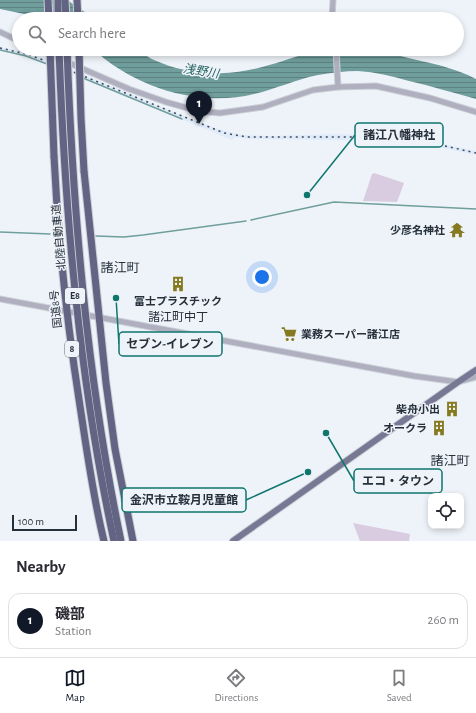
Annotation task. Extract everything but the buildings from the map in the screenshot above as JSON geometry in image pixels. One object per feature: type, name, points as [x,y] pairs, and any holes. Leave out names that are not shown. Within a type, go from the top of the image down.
[{"type":"highway","points":[[48,0],[49,12]]},
{"type":"highway","points":[[58,0],[58,12]]},
{"type":"highway","points":[[65,0],[66,12]]},
{"type":"highway","points":[[77,0],[78,12]]},
{"type":"highway","name":"国道8号","points":[[50,56],[58,224],[67,312],[85,440],[104,541]]},
{"type":"highway","name":"北陸自動車道","points":[[59,56],[67,199],[77,315],[89,405],[114,541]]},
{"type":"highway","name":"北陸自動車道","points":[[67,56],[74,206],[84,313],[103,447],[121,541]]},
{"type":"highway","points":[[79,56],[84,171],[98,317],[115,449],[133,541]]},
{"type":"main road","points":[[233,541],[476,370]]},
{"type":"street","points":[[332,12],[333,0]]},
{"type":"street","points":[[0,32],[12,38]]},
{"type":"street","points":[[53,56],[129,89],[198,111],[220,113],[263,107],[303,93],[338,87],[378,86],[430,98],[476,112]]},
{"type":"street","points":[[336,56],[338,87]]},
{"type":"street","points":[[0,299],[414,376],[458,382],[476,377]]},
{"type":"shaded area","points":[[0,0],[67,0],[85,12],[14,12],[0,9]]},
{"type":"shaded area","points":[[0,47],[12,49],[12,53],[0,50]]},
{"type":"shaded area","points":[[25,56],[37,56],[46,59],[188,118],[215,128],[243,135],[271,136],[335,134],[404,136],[476,151],[476,155],[410,141],[250,139],[235,137],[232,140]]},
{"type":"shaded area","points":[[102,56],[147,56],[175,68],[198,72],[226,73],[252,70],[300,56],[399,56],[456,70],[476,79],[476,99],[390,76],[358,71],[318,75],[262,92],[233,98],[190,96],[147,84],[109,62]]},
{"type":"shaded area","points":[[374,173],[404,183],[397,202],[363,201],[372,174]]},
{"type":"shaded area","points":[[353,523],[410,534],[409,541],[360,541]]},
{"type":"waterway","points":[[0,50],[12,53]]},
{"type":"waterway","points":[[26,56],[47,64]]},
{"type":"waterway","points":[[83,78],[182,119]]},
{"type":"waterway","points":[[251,220],[334,202],[476,209]]},
{"type":"waterway","points":[[96,236],[124,237],[246,221]]},
{"type":"waterway","points":[[0,232],[50,234]]},
{"type":"railway","points":[[0,48],[12,51]]},
{"type":"railway","points":[[32,56],[224,133],[247,137],[379,137],[408,139],[476,153]]},
{"type":"place","name":"磯部","points":[[199,124]]},
{"type":"place","name":"諸江八幡神社","points":[[307,195]]},
{"type":"place","name":"少彦名神社","points":[[457,230]]},
{"type":"place","name":"富士プラスチック","points":[[178,284]]},
{"type":"place","name":"セブン-イレブン","points":[[116,298]]},
{"type":"place","name":"業務スーパー諸江店","points":[[289,334]]},
{"type":"place","name":"柴舟小出","points":[[452,409]]},
{"type":"place","name":"オークラ","points":[[439,428]]},
{"type":"place","name":"エコ・タウン","points":[[326,433]]},
{"type":"place","name":"金沢市立鞍月児童館","points":[[308,472]]},
{"type":"district","name":"諸江町","points":[[120,268]]},
{"type":"district","name":"諸江町中丁","points":[[178,317]]},
{"type":"district","name":"諸江町","points":[[450,461]]},
{"type":"water label","name":"浅野川","points":[[201,71]]}]
